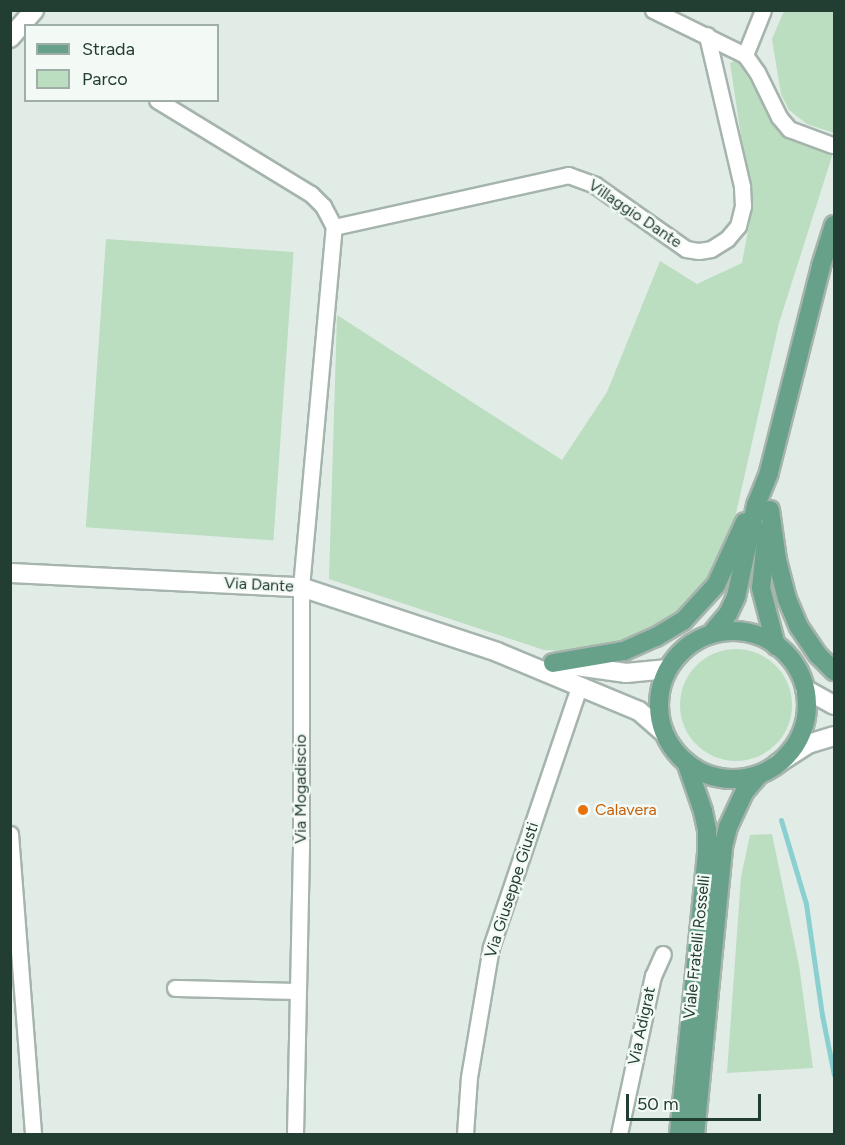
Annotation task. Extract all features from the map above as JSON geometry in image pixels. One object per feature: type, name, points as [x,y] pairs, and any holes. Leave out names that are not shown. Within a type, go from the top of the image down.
[{"type":"main road","points":[[711,634],[728,614],[736,597],[763,507],[769,472],[821,266],[834,225]]},
{"type":"main road","points":[[763,507],[760,577],[764,603],[776,646]]},
{"type":"main road","points":[[553,663],[624,651],[656,638],[683,621],[716,585],[739,531],[763,507]]},
{"type":"main road","points":[[763,507],[787,599],[799,627],[818,655],[834,671]]},
{"type":"main road","points":[[745,632],[776,646],[789,658],[805,689],[807,710],[802,731],[792,749],[777,764],[759,775],[740,779],[721,778],[702,772],[686,762],[673,749],[664,733],[659,711],[668,669],[679,654],[694,642],[711,634],[745,632]]},
{"type":"main road","name":"Viale Fratelli Rosselli","points":[[686,762],[707,830],[687,1131]]},
{"type":"main road","name":"Viale Fratelli Rosselli","points":[[687,1131],[723,848],[728,827],[745,791],[759,775]]},
{"type":"street","points":[[10,38],[34,10]]},
{"type":"street","points":[[653,10],[745,55],[757,72],[778,117],[789,129],[832,145]]},
{"type":"street","points":[[745,55],[764,10]]},
{"type":"street","name":"Villaggio Dante","points":[[334,227],[568,175],[595,185],[686,249],[699,251],[711,249],[727,239],[738,226],[743,206],[742,186],[707,35]]},
{"type":"street","points":[[160,102],[311,194],[323,206],[334,227],[301,587]]},
{"type":"street","name":"Via Dante","points":[[10,573],[301,587],[497,652],[639,711],[664,733]]},
{"type":"street","name":"Via Mogadiscio","points":[[295,1134],[302,849],[301,587]]},
{"type":"street","name":"Via Dante","points":[[497,652],[553,663],[626,673],[668,669]]},
{"type":"street","name":"Via Giuseppe Giusti","points":[[465,1134],[469,1077],[491,947],[579,687]]},
{"type":"street","points":[[805,689],[834,705]]},
{"type":"street","points":[[777,764],[808,744],[834,736]]},
{"type":"street","points":[[10,834],[33,1134]]},
{"type":"street","name":"Via Adigrat","points":[[619,1134],[653,976],[663,954]]},
{"type":"street","points":[[175,988],[298,991]]},
{"type":"green space","points":[[784,11],[834,11],[834,133],[807,124],[789,110],[781,94],[772,39]]},
{"type":"green space","points":[[737,60],[785,136],[833,153],[779,323],[732,531],[710,580],[694,599],[670,621],[640,638],[577,652],[544,650],[329,579],[337,315],[562,460],[607,392],[660,261],[697,284],[742,263],[752,209],[730,63]]},
{"type":"green space","points":[[106,239],[294,252],[273,540],[86,527]]},
{"type":"green space","points":[[736,649],[758,653],[776,665],[788,683],[792,705],[788,727],[776,745],[758,757],[736,761],[714,757],[696,745],[684,727],[680,705],[684,683],[696,665],[714,653]]},
{"type":"green space","points":[[772,834],[799,965],[813,1068],[727,1073],[741,877],[750,835]]},
{"type":"waterway","points":[[781,820],[806,904],[822,1015],[834,1075]]},
{"type":"place","name":"Calavera","points":[[583,810]]}]
